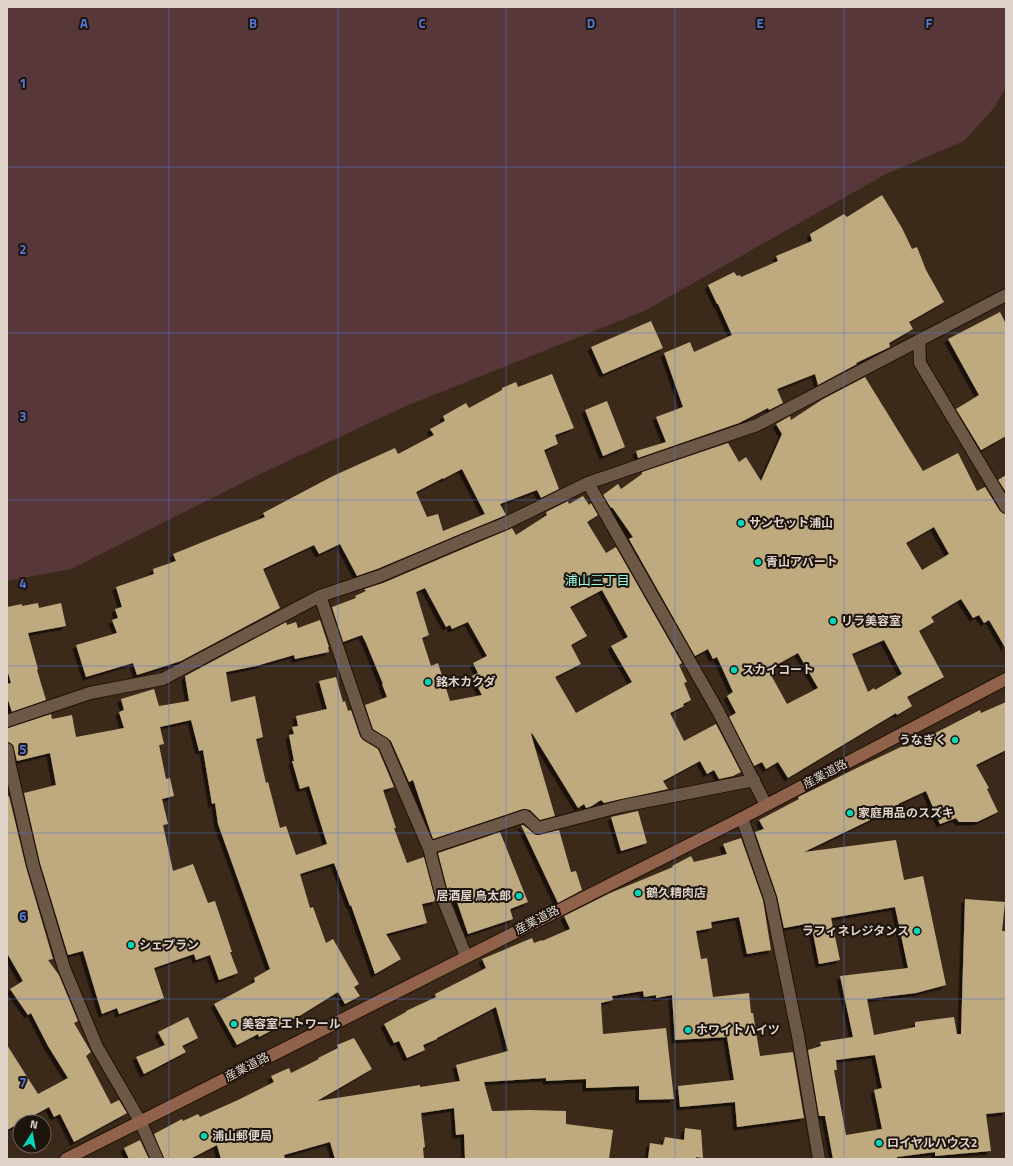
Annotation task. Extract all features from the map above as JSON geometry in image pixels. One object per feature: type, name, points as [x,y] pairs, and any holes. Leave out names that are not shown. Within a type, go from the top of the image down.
[{"type":"street","points":[[7,721],[90,693],[163,679],[320,596],[380,576],[504,524],[588,483],[757,425],[1006,295]]},
{"type":"street","points":[[919,340],[920,363],[1006,507]]},
{"type":"street","points":[[588,483],[718,711],[766,805]]},
{"type":"street","points":[[320,596],[367,734],[384,744],[428,848],[441,894],[466,956]]},
{"type":"street","name":"産業道路","points":[[66,1159],[742,818],[1006,679]]},
{"type":"street","points":[[7,749],[33,865],[64,968],[97,1047],[140,1121],[157,1159]]},
{"type":"street","points":[[428,848],[525,816],[538,828],[622,806],[754,780]]},
{"type":"street","points":[[742,818],[770,898],[798,1036],[819,1159]]},
{"type":"shaded area","points":[[7,7],[1006,7],[1006,87],[994,108],[964,141],[886,174],[644,311],[406,406],[258,475],[71,569],[7,581]]},
{"type":"building","points":[[882,195],[902,228],[912,249],[917,247],[926,270],[944,302],[909,322],[913,329],[889,343],[890,347],[856,363],[857,364],[818,385],[815,374],[777,389],[783,403],[769,410],[768,408],[739,423],[638,458],[636,451],[666,442],[656,417],[683,407],[664,353],[690,342],[694,352],[732,335],[708,285],[734,272],[737,276],[740,275],[741,277],[778,261],[776,256],[812,241],[810,234],[844,214],[847,217]]},
{"type":"building","points":[[1000,312],[1006,324],[1006,436],[981,450],[956,409],[979,395],[948,339]]},
{"type":"building","points":[[651,321],[663,348],[603,374],[591,347]]},
{"type":"building","points":[[552,374],[574,428],[555,435],[558,444],[544,450],[559,489],[541,498],[537,490],[500,504],[506,515],[357,576],[340,544],[319,554],[314,545],[263,569],[280,608],[181,661],[137,675],[133,663],[86,677],[76,645],[117,633],[112,620],[118,618],[115,609],[122,607],[116,587],[154,574],[153,569],[176,561],[173,554],[265,517],[263,513],[333,476],[395,448],[398,454],[434,435],[430,429],[445,421],[443,416],[466,403],[469,408],[502,390],[502,388],[516,382],[518,387]],"holes":[[[462,469],[485,514],[443,531],[438,514],[427,517],[416,492]]]},
{"type":"building","points":[[865,377],[923,471],[958,453],[977,491],[985,487],[1000,511],[1006,514],[1006,649],[989,620],[984,623],[979,615],[973,618],[961,599],[931,617],[934,622],[919,631],[944,677],[907,697],[912,706],[897,715],[896,713],[788,778],[778,762],[766,769],[762,762],[754,766],[729,717],[736,713],[727,696],[733,692],[717,657],[713,659],[708,649],[695,656],[629,539],[633,537],[603,495],[618,484],[621,489],[642,474],[642,472],[728,443],[739,462],[746,457],[761,481],[782,434],[776,424],[790,416],[791,420],[823,399]],"holes":[[[934,527],[949,554],[922,570],[906,543]],[[884,640],[902,674],[875,690],[874,688],[868,692],[852,654]],[[798,653],[818,688],[787,704],[771,675],[774,674],[771,668]]]},
{"type":"building","points":[[607,401],[625,447],[603,456],[585,410]]},
{"type":"building","points":[[1006,475],[1006,492],[998,480]]},
{"type":"building","points":[[583,496],[589,505],[591,503],[598,515],[587,522],[606,553],[616,547],[682,663],[679,665],[687,682],[684,683],[691,700],[683,704],[684,706],[670,713],[684,741],[716,724],[741,772],[733,776],[719,779],[714,770],[707,774],[700,761],[663,781],[668,789],[604,803],[601,800],[590,807],[586,808],[584,804],[578,808],[532,733],[531,734],[555,816],[540,820],[530,810],[523,809],[433,839],[413,780],[409,782],[391,741],[373,729],[365,705],[387,697],[366,643],[362,635],[343,642],[332,607],[356,598],[355,596],[366,591],[364,589],[383,583],[512,528],[516,535],[547,515],[546,512],[568,501],[569,504]],"holes":[[[425,588],[446,627],[450,625],[452,629],[468,622],[487,656],[473,663],[478,673],[472,676],[482,695],[450,701],[438,663],[431,666],[422,638],[429,635],[416,592]],[[602,590],[628,637],[611,646],[632,682],[576,713],[555,677],[581,664],[571,645],[587,636],[570,607]]]},
{"type":"building","points":[[38,603],[39,608],[61,603],[66,626],[28,633],[46,700],[12,712],[7,697],[7,684],[11,683],[7,669],[7,607]]},
{"type":"building","points":[[320,620],[329,647],[329,652],[295,659],[294,655],[256,666],[226,672],[231,702],[255,696],[263,737],[256,739],[266,783],[268,782],[280,828],[286,826],[296,855],[327,844],[309,786],[300,789],[292,761],[294,761],[289,735],[294,734],[292,727],[298,726],[296,716],[327,709],[319,681],[336,677],[343,702],[345,701],[348,711],[351,710],[360,736],[363,740],[378,749],[394,787],[383,790],[396,828],[394,828],[407,863],[424,857],[436,901],[422,904],[427,923],[386,934],[401,959],[375,974],[351,905],[350,906],[334,863],[300,874],[310,908],[313,907],[326,943],[333,939],[359,984],[354,987],[360,996],[345,1004],[338,992],[301,1015],[259,1037],[258,1034],[237,1045],[214,1004],[255,982],[254,978],[270,969],[218,824],[215,803],[212,804],[203,750],[199,751],[191,720],[160,727],[164,744],[159,745],[166,779],[170,778],[174,796],[162,799],[168,824],[163,825],[173,871],[193,864],[208,903],[215,901],[232,952],[230,952],[238,973],[219,980],[210,955],[196,960],[194,954],[154,968],[164,998],[119,1014],[117,1008],[102,1014],[83,951],[68,955],[40,863],[24,793],[56,785],[50,753],[17,761],[13,745],[7,742],[7,728],[51,714],[52,719],[72,715],[76,737],[124,728],[119,712],[124,710],[121,699],[154,689],[159,706],[189,701],[185,676],[286,622],[287,625],[296,622],[298,628]]},
{"type":"building","points":[[1006,702],[1006,750],[976,765],[989,788],[987,789],[998,812],[977,822],[959,822],[956,818],[940,824],[926,791],[898,804],[899,806],[804,852],[896,840],[904,880],[923,876],[946,985],[916,993],[867,999],[874,1035],[915,1027],[915,1022],[954,1017],[957,1034],[961,1034],[965,899],[1005,902],[1002,931],[1006,931],[1006,1112],[986,1114],[991,1151],[935,1156],[935,1152],[897,1157],[897,1159],[833,1159],[825,1116],[819,1116],[808,1050],[821,1046],[820,1042],[853,1037],[840,976],[908,968],[895,907],[831,918],[840,960],[819,964],[811,923],[784,928],[777,896],[755,832],[764,829],[759,820],[799,799],[798,797],[905,745],[906,747],[918,742],[980,710],[981,713]],"holes":[[[875,1055],[882,1088],[874,1090],[882,1129],[846,1135],[834,1070],[837,1070],[836,1060]]]},
{"type":"building","points":[[9,796],[26,867],[53,959],[48,960],[59,975],[78,1021],[74,1023],[91,1052],[86,1056],[111,1104],[119,1100],[127,1113],[74,1142],[60,1114],[54,1117],[49,1107],[36,1114],[12,1114],[12,1127],[7,1130],[7,1045],[38,1094],[68,1078],[48,1046],[31,1013],[28,1015],[10,989],[23,981],[7,953],[7,797]]},
{"type":"building","points":[[638,811],[647,843],[621,851],[611,817]]},
{"type":"building","points":[[521,825],[537,835],[559,830],[571,872],[576,871],[582,890],[558,903]]},
{"type":"building","points":[[500,832],[528,902],[510,909],[513,919],[468,934],[455,896],[450,897],[448,892],[438,853]]},
{"type":"building","points":[[741,838],[763,900],[771,950],[747,954],[739,917],[711,922],[712,928],[696,931],[701,959],[707,958],[713,997],[749,993],[751,1013],[753,1013],[760,1056],[793,1052],[804,1118],[737,1127],[735,1102],[680,1107],[678,1086],[734,1080],[727,1037],[675,1040],[672,995],[656,998],[656,995],[644,997],[643,991],[612,996],[613,1000],[601,1003],[603,1034],[666,1028],[674,1099],[639,1100],[639,1086],[586,1088],[586,1079],[546,1081],[546,1078],[484,1082],[492,1111],[566,1111],[566,1124],[613,1130],[609,1159],[465,1159],[464,1134],[456,1135],[454,1108],[421,1113],[425,1147],[423,1148],[424,1159],[335,1159],[330,1142],[284,1155],[285,1159],[221,1159],[217,1145],[190,1159],[164,1159],[154,1134],[182,1119],[183,1121],[198,1114],[200,1117],[238,1100],[274,1082],[271,1076],[289,1068],[291,1073],[338,1048],[337,1045],[354,1038],[372,1069],[317,1101],[420,1085],[420,1087],[460,1081],[456,1065],[508,1051],[496,1007],[423,1045],[425,1050],[407,1058],[399,1041],[394,1043],[384,1024],[406,1011],[436,997],[435,994],[486,968],[482,959],[532,938],[534,943],[570,929],[564,916],[610,893],[673,867],[672,866],[691,856],[694,862],[727,854],[723,844]]},
{"type":"building","points":[[188,1017],[198,1038],[182,1046],[186,1052],[144,1074],[136,1057],[165,1045],[158,1032]]},
{"type":"building","points":[[685,1128],[701,1130],[703,1158],[648,1159],[650,1143],[663,1145],[665,1137],[684,1140]]},
{"type":"building","points":[[140,1140],[149,1159],[129,1159],[124,1148]]},
{"type":"place","name":"サンセット浦山","points":[[741,523]]},
{"type":"place","name":"青山アパート","points":[[758,562]]},
{"type":"place","name":"リラ美容室","points":[[833,621]]},
{"type":"place","name":"スカイコート","points":[[734,670]]},
{"type":"place","name":"銘木カクダ","points":[[428,682]]},
{"type":"place","name":"うなぎく","points":[[955,740]]},
{"type":"place","name":"家庭用品のスズキ","points":[[850,813]]},
{"type":"place","name":"鶴久精肉店","points":[[638,893]]},
{"type":"place","name":"居酒屋 鳥太郎","points":[[519,896]]},
{"type":"place","name":"ラフィネレジタンス","points":[[917,931]]},
{"type":"place","name":"シェプラン","points":[[131,945]]},
{"type":"place","name":"美容室 エトワール","points":[[234,1024]]},
{"type":"place","name":"ホワイトハイツ","points":[[688,1030]]},
{"type":"place","name":"浦山郵便局","points":[[204,1136]]},
{"type":"place","name":"ロイヤルハウス2","points":[[879,1143]]},
{"type":"district","name":"浦山三丁目","points":[[597,580]]}]
